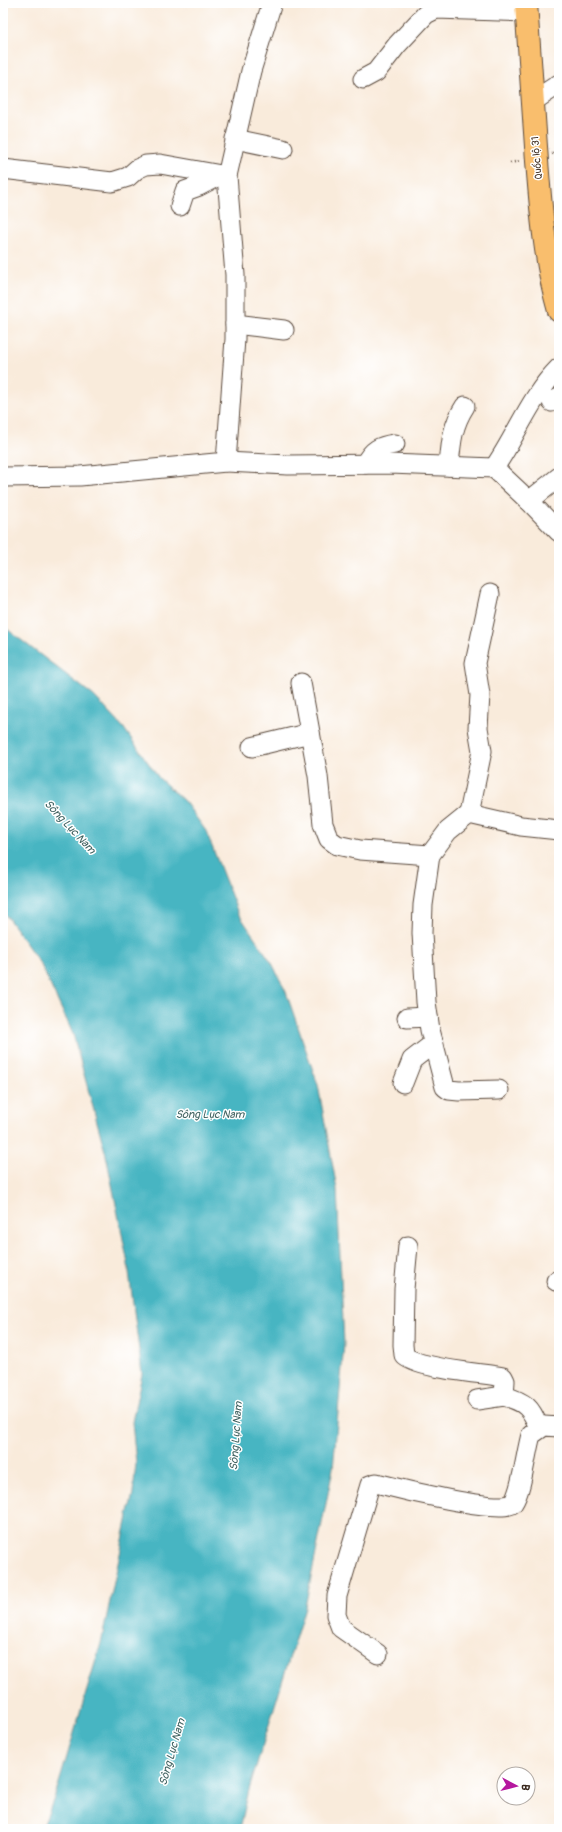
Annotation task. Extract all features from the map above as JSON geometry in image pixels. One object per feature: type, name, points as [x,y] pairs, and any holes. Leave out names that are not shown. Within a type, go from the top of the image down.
[{"type":"highway","name":"Quốc lộ 31","points":[[527,7],[532,102],[542,221],[553,287],[559,311]]},
{"type":"street","points":[[226,462],[235,324],[235,275],[224,175],[235,139],[251,71],[272,3]]},
{"type":"street","points":[[363,79],[376,72],[397,45],[426,14],[436,9],[527,7]]},
{"type":"street","points":[[532,102],[559,84]]},
{"type":"street","points":[[235,139],[283,149]]},
{"type":"street","points":[[3,169],[112,182],[128,177],[137,169],[146,165],[160,164],[224,175]]},
{"type":"street","points":[[180,206],[185,191],[224,175]]},
{"type":"street","points":[[235,324],[284,330]]},
{"type":"street","points":[[494,468],[536,397],[546,382],[559,368]]},
{"type":"street","points":[[449,466],[455,422],[464,406]]},
{"type":"street","points":[[365,464],[370,454],[377,448],[383,445],[395,444]]},
{"type":"street","points":[[3,477],[80,476],[226,462],[288,465],[365,464],[494,468],[559,532]]},
{"type":"street","points":[[529,501],[559,477]]},
{"type":"street","points":[[490,594],[475,662],[480,695],[478,728],[482,751],[469,814],[448,831],[430,855],[423,905],[422,933],[424,983],[428,1017],[445,1087],[459,1091],[499,1090]]},
{"type":"street","points":[[301,683],[323,824],[329,839],[337,844],[360,850],[430,855]]},
{"type":"street","points":[[252,747],[310,733]]},
{"type":"street","points":[[469,814],[521,826],[559,830]]},
{"type":"street","points":[[407,1018],[428,1017]]},
{"type":"street","points":[[403,1083],[412,1060],[434,1043]]},
{"type":"street","points":[[408,1246],[404,1289],[404,1355],[413,1360],[444,1368],[475,1374],[503,1377],[505,1381],[504,1396]]},
{"type":"street","points":[[477,1400],[504,1396],[522,1401],[534,1414],[539,1428]]},
{"type":"street","points":[[378,1654],[341,1628],[335,1608],[344,1568],[370,1485],[376,1484],[488,1506],[509,1506],[513,1503],[519,1485],[531,1435],[539,1428],[558,1421]]},
{"type":"water","name":"Sông Lục Nam","points":[[3,626],[94,696],[123,727],[159,778],[185,802],[206,831],[238,913],[272,963],[286,992],[318,1085],[337,1189],[344,1344],[333,1469],[305,1607],[249,1790],[240,1829],[42,1829],[56,1793],[101,1643],[133,1493],[136,1463],[132,1422],[142,1374],[128,1264],[106,1155],[73,1034],[41,965],[3,911]]}]
